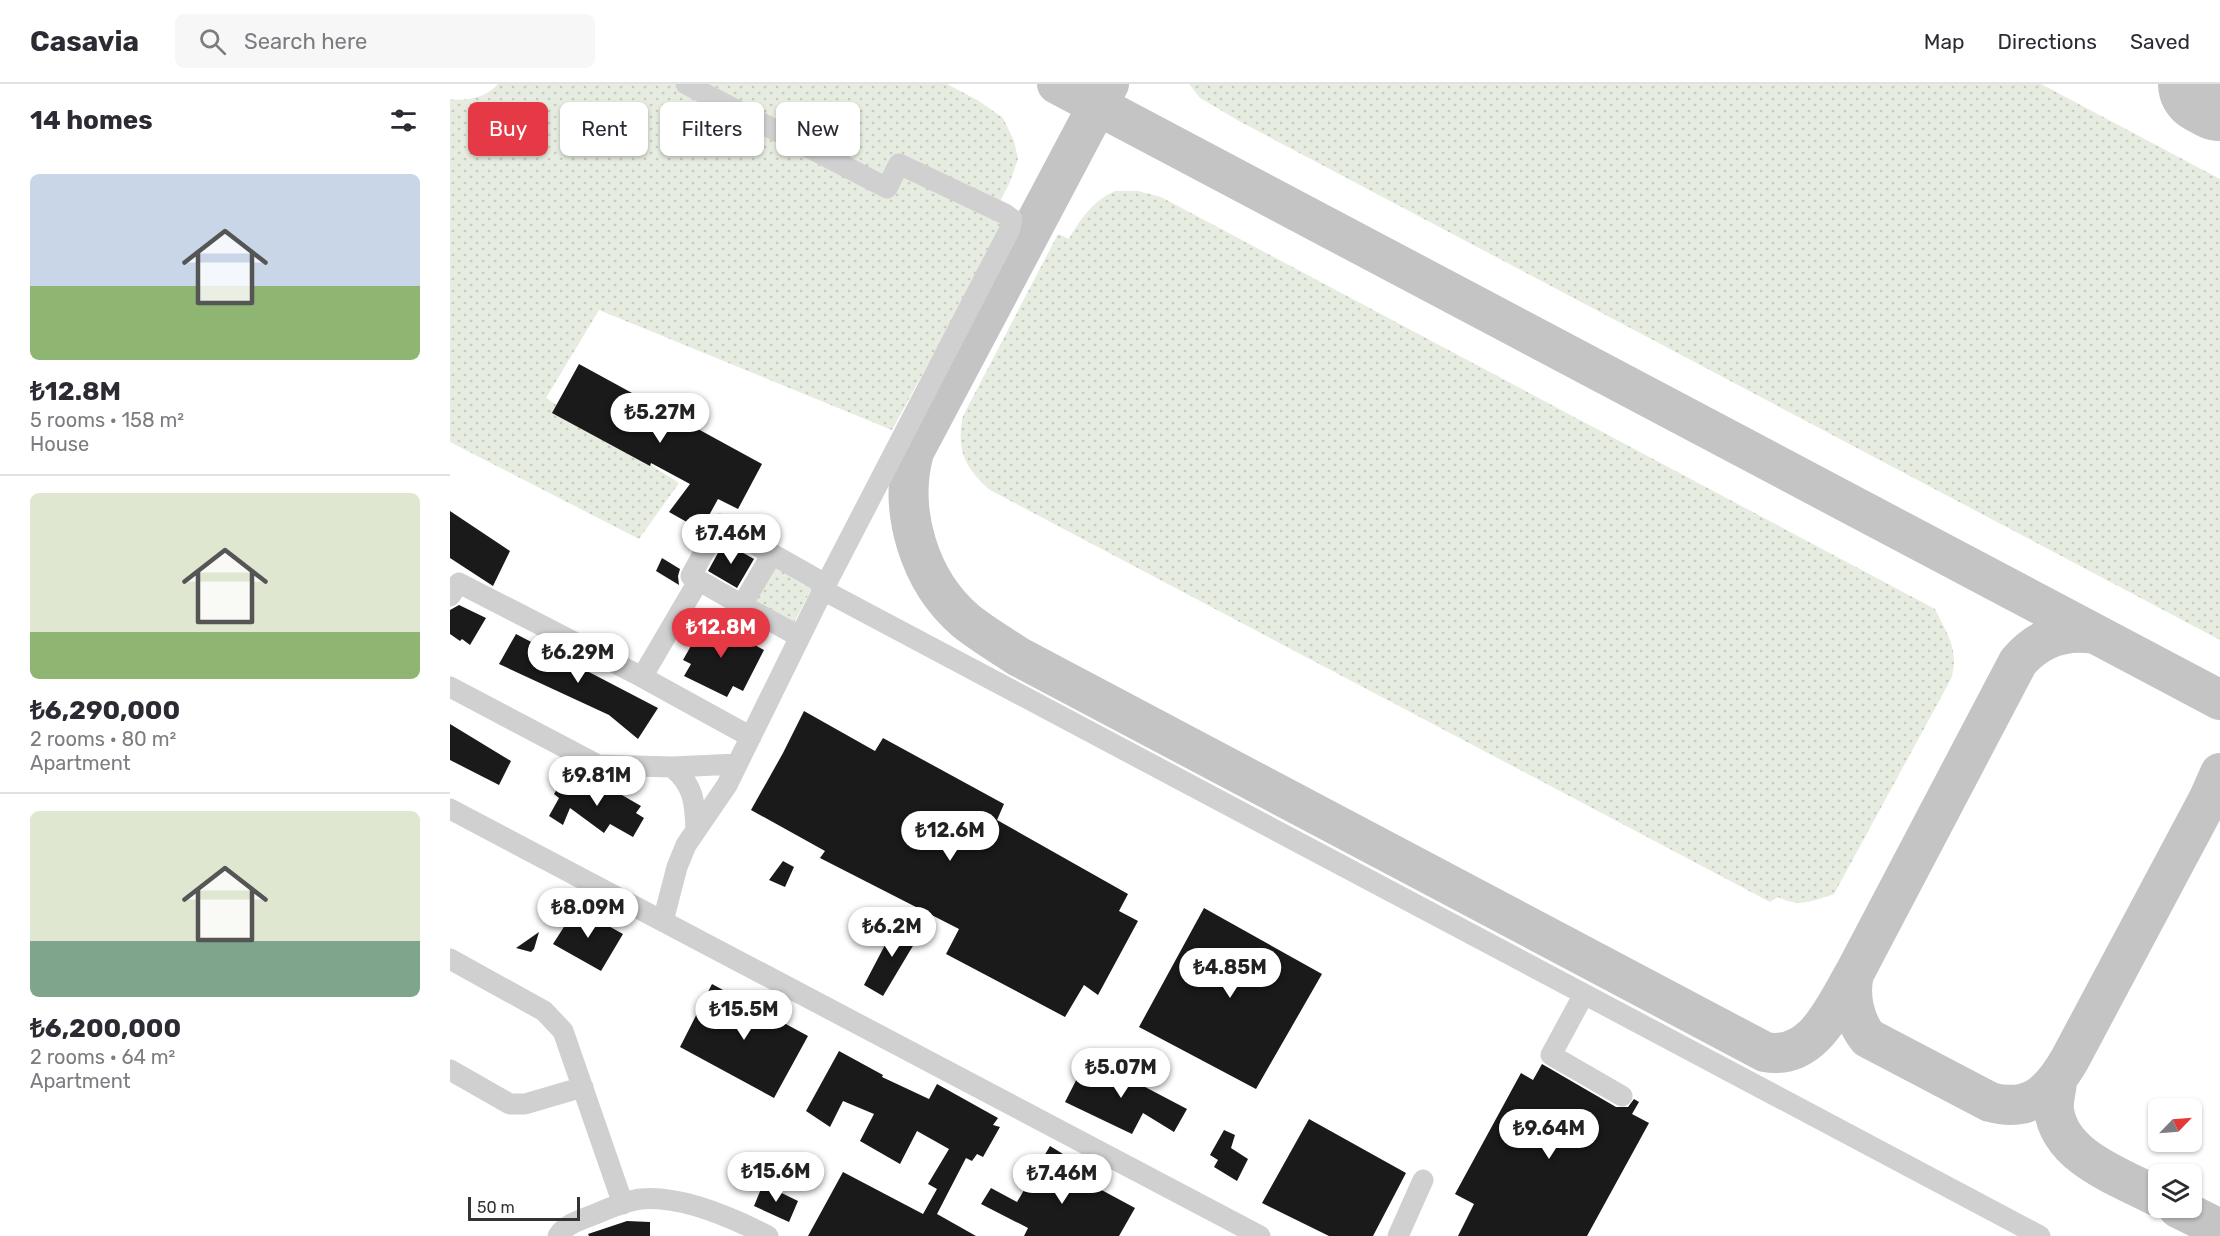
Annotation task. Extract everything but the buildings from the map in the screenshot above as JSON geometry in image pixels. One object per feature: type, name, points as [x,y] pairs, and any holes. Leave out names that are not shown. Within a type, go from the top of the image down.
[{"type":"lane","points":[[663,921],[676,867],[686,845],[727,785],[823,590],[1010,229],[1012,219],[899,164],[887,188],[686,84]]},
{"type":"lane","points":[[800,637],[691,576],[719,524],[818,580],[823,590],[2040,1236]]},
{"type":"lane","points":[[742,605],[772,554]]},
{"type":"lane","points":[[642,677],[699,580]]},
{"type":"lane","points":[[450,596],[459,583],[751,736]]},
{"type":"lane","points":[[450,687],[597,765],[672,767],[737,764]]},
{"type":"lane","points":[[672,767],[684,777],[690,791],[695,807],[696,830]]},
{"type":"lane","points":[[450,809],[1260,1236]]},
{"type":"lane","points":[[450,959],[544,1011],[563,1031],[623,1204]]},
{"type":"lane","points":[[1584,994],[1551,1055],[1622,1096]]},
{"type":"lane","points":[[450,1070],[510,1104],[525,1104],[583,1087]]},
{"type":"lane","points":[[1398,1236],[1423,1180]]},
{"type":"lane","points":[[556,1233],[623,1204],[641,1199],[675,1201],[740,1222],[768,1236]]},
{"type":"shaded area","points":[[498,84],[947,84],[979,101],[1003,118],[1014,141],[1018,159],[1009,184],[994,213],[1004,225],[892,430],[599,310],[546,398],[679,483],[639,539],[450,442],[450,99],[476,98]]},
{"type":"shaded area","points":[[1189,84],[2041,84],[2220,179],[2220,640],[1239,121],[1200,98]]},
{"type":"shaded area","points":[[1115,191],[1138,191],[1161,197],[1935,609],[1953,651],[1951,679],[1834,894],[1800,903],[1778,897],[1770,902],[990,490],[981,482],[964,457],[961,438],[963,416],[1058,234],[1069,239],[1088,211]]},
{"type":"shaded area","points":[[783,565],[815,582],[793,625],[761,609],[756,599],[772,569]]},
{"type":"taxiway","points":[[1057,84],[2220,700]]},
{"type":"taxiway","points":[[1109,84],[914,452],[909,498],[916,544],[936,586],[950,605],[972,626],[1019,657],[1765,1052],[1782,1053],[1809,1040],[1830,1016],[1854,974]]},
{"type":"taxiway","points":[[2095,634],[2073,633],[2052,637],[2034,647],[2018,662],[1854,974],[1852,990],[1854,1008],[1859,1024],[1868,1038],[1990,1102],[2017,1105],[2038,1097],[2055,1081],[2070,1059],[2208,800],[2220,773]]},
{"type":"taxiway","points":[[2057,1082],[2054,1110],[2059,1127],[2068,1141],[2094,1164],[2148,1192]]},
{"type":"taxiway","points":[[2198,1218],[2220,1229]]},
{"type":"runway","points":[[2209,84],[2220,90]]}]
